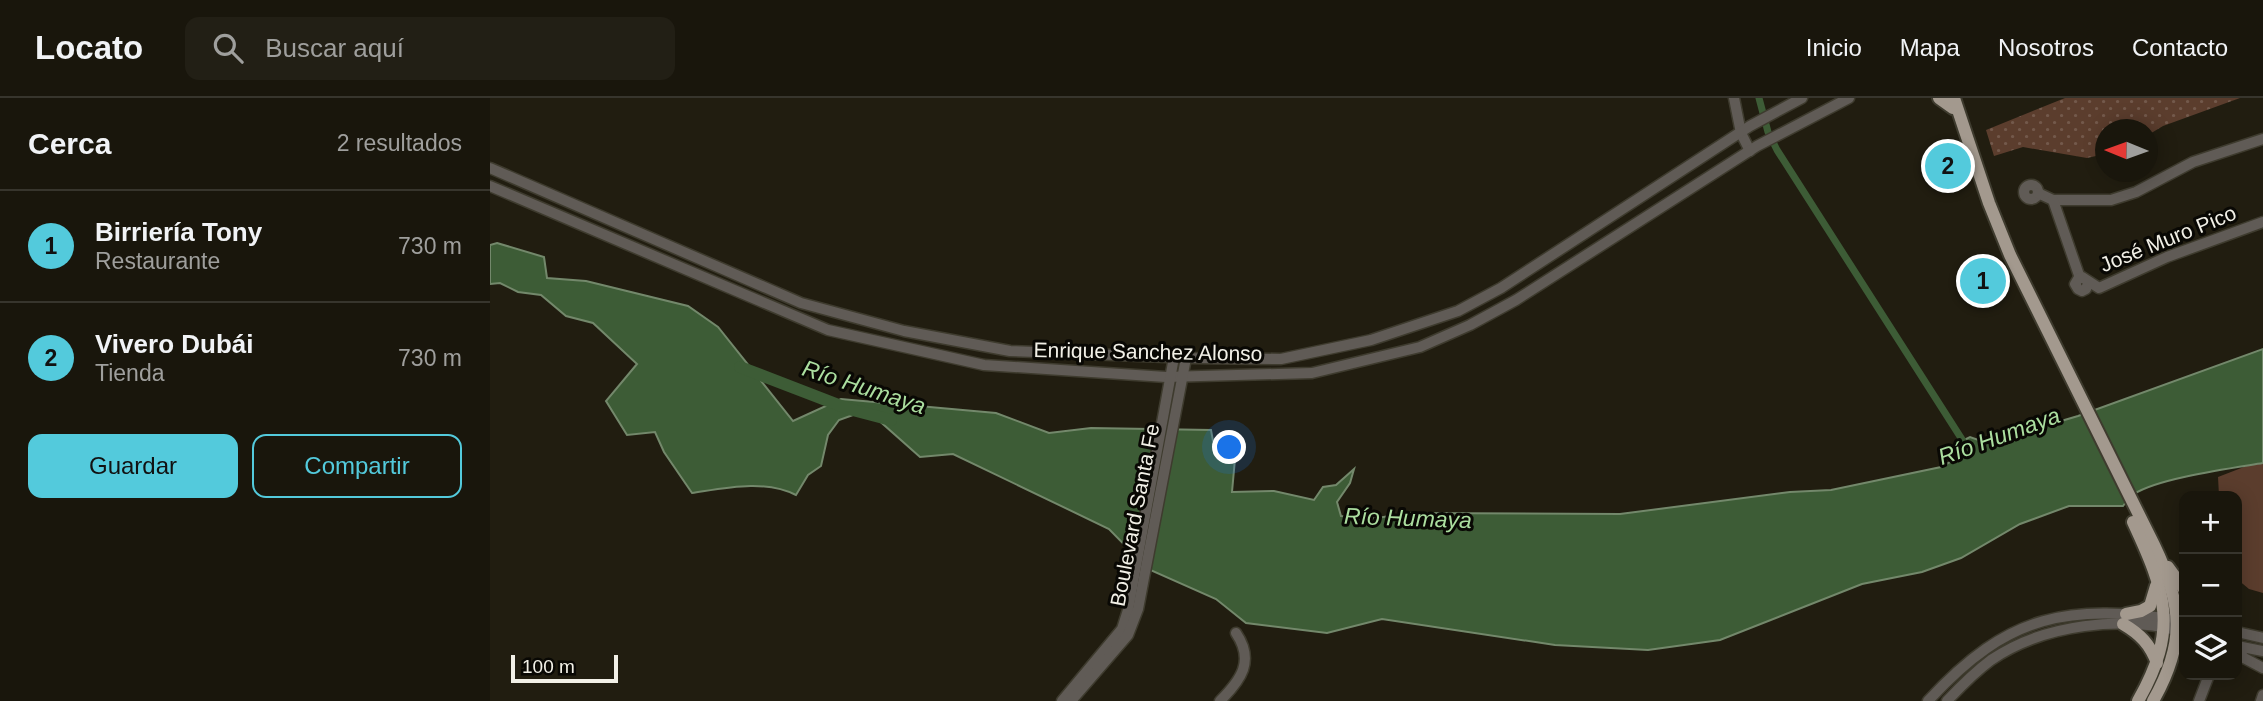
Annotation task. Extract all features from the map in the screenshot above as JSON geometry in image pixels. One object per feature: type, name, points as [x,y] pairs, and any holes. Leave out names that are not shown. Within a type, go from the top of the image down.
[{"type":"main road","points":[[1939,98],[1955,104],[2005,247],[2142,531],[2157,578],[2164,623],[2164,664],[2153,701]]},
{"type":"main road","points":[[2142,531],[2179,582]]},
{"type":"main road","points":[[2160,556],[2179,618]]},
{"type":"main road","points":[[2157,578],[2150,606],[2124,619],[2164,664]]},
{"type":"main road","points":[[2138,701],[2177,646],[2179,636]]},
{"type":"main road","points":[[2164,664],[2179,654]]},
{"type":"street","points":[[1734,98],[1754,148]]},
{"type":"street","name":"Enrique Sanchez Alonso","points":[[490,168],[801,303],[904,331],[1010,351],[1281,359],[1371,340],[1458,311],[1501,288],[1745,130],[1802,98]]},
{"type":"street","name":"Enrique Sanchez Alonso","points":[[490,186],[828,330],[984,365],[1134,375],[1176,382],[1312,373],[1420,347],[1470,325],[1516,300],[1777,134],[1849,98]]},
{"type":"street","points":[[2038,194],[2053,200],[2100,201],[2123,197],[2193,162],[2263,139]]},
{"type":"street","name":"José Muro Pico","points":[[2053,200],[2084,280],[2099,288],[2167,257],[2263,222]]},
{"type":"street","points":[[847,334],[852,317]]},
{"type":"street","points":[[1134,356],[1134,375]]},
{"type":"street","name":"Boulevard Santa Fe","points":[[1174,357],[1176,382]]},
{"type":"street","name":"Boulevard Santa Fe","points":[[1071,701],[1133,626],[1176,382],[1186,358]]},
{"type":"street","name":"Boulevard Santa Fe","points":[[1062,701],[1122,629],[1151,517]]},
{"type":"street","points":[[1928,701],[1958,668],[2004,636],[2025,627],[2061,617],[2090,613],[2179,626]]},
{"type":"street","points":[[1947,701],[1990,661],[2032,639],[2124,619]]},
{"type":"street","points":[[1220,701],[1234,687],[1244,671],[1246,656],[1243,643],[1236,633]]},
{"type":"street","points":[[2242,633],[2263,638]]},
{"type":"street","points":[[2242,648],[2263,651]]},
{"type":"street","points":[[2242,655],[2263,668]]},
{"type":"street","points":[[2199,701],[2207,680]]},
{"type":"street","points":[[2261,701],[2263,695]]},
{"type":"shaded area","points":[[2065,98],[2240,98],[2158,129],[2158,119],[2095,119],[2095,156],[2087,158],[2023,147],[1994,156],[1986,130]]},
{"type":"shaded area","points":[[2263,452],[2263,593],[2249,589],[2242,583],[2242,491],[2219,491],[2218,477],[2249,465]]},
{"type":"water","points":[[497,243],[544,257],[547,278],[586,281],[688,306],[718,327],[793,421],[841,399],[996,413],[1049,433],[1091,428],[1211,430],[1213,441],[1235,459],[1232,492],[1274,491],[1314,500],[1323,487],[1336,485],[1354,469],[1350,483],[1337,502],[1341,516],[1377,518],[1409,513],[1620,514],[1790,492],[1831,490],[1941,467],[1957,458],[1960,442],[1970,437],[1987,443],[2078,416],[2263,349],[2263,463],[2160,483],[2134,494],[2123,506],[2069,506],[2020,524],[1961,558],[1922,572],[1862,584],[1720,640],[1648,650],[1555,645],[1382,619],[1327,633],[1246,623],[1216,599],[1148,569],[1109,529],[953,454],[920,457],[867,410],[839,420],[828,435],[821,466],[808,475],[796,495],[758,486],[692,493],[664,452],[655,432],[627,435],[606,401],[637,364],[593,323],[566,316],[541,295],[518,292],[500,283],[490,284],[490,245]]},
{"type":"waterway","points":[[1759,98],[1768,132],[1777,150],[1963,441]]},
{"type":"waterway","name":"Río Humaya","points":[[740,367],[849,409],[891,420]]},
{"type":"place","name":"Vivero Dubái","points":[[1948,166]]},
{"type":"place","name":"Birriería Tony","points":[[1983,281]]}]
